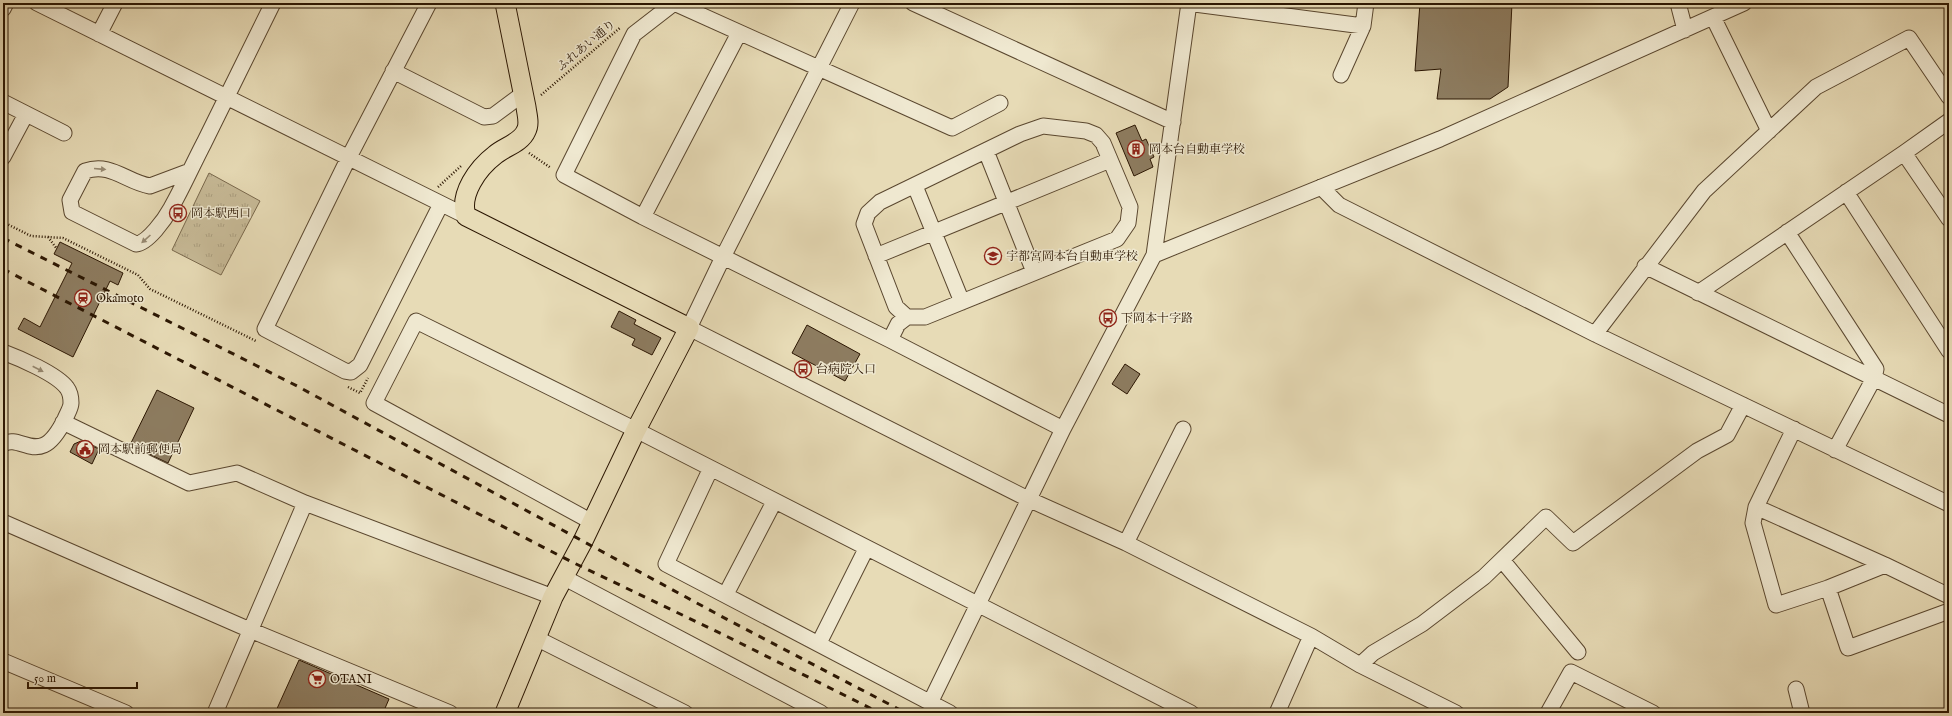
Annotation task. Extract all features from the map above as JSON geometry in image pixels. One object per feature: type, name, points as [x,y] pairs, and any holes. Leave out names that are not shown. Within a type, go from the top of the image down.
[{"type":"main road","points":[[505,3],[532,94],[528,124],[526,132],[515,142],[494,155],[478,173],[467,195],[464,210],[466,216],[689,328],[636,430],[592,522],[553,597],[505,713]]},
{"type":"street","points":[[3,9],[6,3]]},
{"type":"street","points":[[37,3],[466,216]]},
{"type":"street","points":[[99,34],[115,3]]},
{"type":"street","points":[[190,170],[150,186],[96,167],[85,171],[70,200],[72,212],[136,244],[140,244],[150,236],[170,209],[190,170],[227,97],[273,3]]},
{"type":"street","points":[[429,3],[349,157],[265,329],[345,371],[351,372],[360,365],[441,204]]},
{"type":"street","points":[[852,3],[723,257],[689,328],[1028,499],[1126,543],[1311,636],[1360,665],[1456,713]]},
{"type":"street","points":[[913,3],[1173,122]]},
{"type":"street","points":[[930,703],[979,605],[1063,428],[1154,255],[1188,3],[1363,26]]},
{"type":"street","points":[[1340,75],[1363,26],[1366,3]]},
{"type":"street","points":[[1678,3],[1685,30]]},
{"type":"street","points":[[1154,255],[1440,139],[1744,3]]},
{"type":"street","points":[[1000,103],[952,128],[674,4],[634,34],[564,174],[643,217],[1063,428]]},
{"type":"street","points":[[1713,17],[1769,131]]},
{"type":"street","points":[[643,217],[739,33]]},
{"type":"street","points":[[1595,334],[1645,266],[1704,191],[1816,87],[1909,38],[1949,96]]},
{"type":"street","points":[[393,71],[484,117],[493,116],[532,94]]},
{"type":"street","points":[[3,102],[64,133]]},
{"type":"street","points":[[3,158],[26,114]]},
{"type":"street","points":[[1698,293],[1949,121]]},
{"type":"street","points":[[890,340],[898,324],[907,317],[925,317],[1117,239],[1128,223],[1130,207],[1103,143],[1096,134],[1086,131],[1043,126],[1020,134],[880,202],[868,213],[864,224],[896,307],[907,317]]},
{"type":"street","points":[[986,151],[1034,272]]},
{"type":"street","points":[[1904,153],[1949,219]]},
{"type":"street","points":[[876,256],[1110,160]]},
{"type":"street","points":[[915,186],[962,302]]},
{"type":"street","points":[[1321,187],[1339,205],[1595,334],[1949,504]]},
{"type":"street","points":[[1846,192],[1949,351]]},
{"type":"street","points":[[1787,232],[1876,369],[1874,378],[1835,450]]},
{"type":"street","points":[[1645,266],[1949,414]]},
{"type":"street","points":[[592,522],[374,403],[416,321],[636,430],[710,470],[979,605],[1184,711]]},
{"type":"street","points":[[3,352],[51,376],[67,388],[72,404],[63,422],[50,441],[43,446],[24,446],[14,442],[7,442],[3,444]]},
{"type":"street","points":[[1360,665],[1373,653],[1422,624],[1484,577],[1546,517],[1573,544],[1697,451],[1727,435],[1743,405]]},
{"type":"street","points":[[63,422],[189,484],[236,473],[305,503],[553,597]]},
{"type":"street","points":[[1126,543],[1182,429]]},
{"type":"street","points":[[1794,429],[1756,506],[1753,523],[1776,605],[1828,588],[1885,565]]},
{"type":"street","points":[[710,470],[666,564],[726,594],[950,713]]},
{"type":"street","points":[[726,594],[774,502]]},
{"type":"street","points":[[215,713],[305,503]]},
{"type":"street","points":[[1756,506],[1949,596]]},
{"type":"street","points":[[3,522],[250,630],[450,713]]},
{"type":"street","points":[[819,644],[866,549]]},
{"type":"street","points":[[1502,560],[1578,652]]},
{"type":"street","points":[[564,577],[822,713]]},
{"type":"street","points":[[1828,588],[1848,648],[1949,611]]},
{"type":"street","points":[[1277,713],[1311,636]]},
{"type":"street","points":[[536,638],[685,713]]},
{"type":"street","points":[[3,661],[126,713]]},
{"type":"street","points":[[1548,713],[1572,672],[1653,713]]},
{"type":"street","points":[[1796,689],[1802,713]]},
{"type":"path","name":"ふれあい通り","points":[[532,94],[624,23]]},
{"type":"path","points":[[515,142],[536,159],[564,174]]},
{"type":"path","points":[[3,222],[31,236],[63,238],[138,275],[150,289],[259,343]]},
{"type":"path","points":[[48,237],[57,249]]},
{"type":"path","points":[[346,386],[360,393],[371,372]]},
{"type":"green space","points":[[209,173],[260,201],[221,275],[172,250]]},
{"type":"building","points":[[1420,3],[1512,3],[1508,87],[1490,99],[1437,99],[1441,69],[1415,71]]},
{"type":"building","name":"岡本台自動車学校","points":[[1135,125],[1142,141],[1146,139],[1154,157],[1150,159],[1153,167],[1134,176],[1116,133]]},
{"type":"building","points":[[60,242],[123,273],[118,285],[110,281],[73,357],[18,329],[24,318],[40,327],[72,263],[54,254]]},
{"type":"building","points":[[619,311],[636,320],[634,324],[661,338],[652,355],[632,345],[635,339],[611,327]]},
{"type":"building","points":[[807,325],[860,354],[845,381],[792,353]]},
{"type":"building","points":[[1125,364],[1140,374],[1127,394],[1112,384]]},
{"type":"building","points":[[157,390],[194,408],[168,463],[130,445]]},
{"type":"building","name":"岡本駅前郵便局","points":[[81,441],[99,449],[92,464],[70,452],[74,444]]},
{"type":"building","name":"OTANI","points":[[299,660],[389,699],[383,713],[275,713]]},
{"type":"railway","points":[[3,238],[297,386],[730,621],[906,713]]},
{"type":"railway","points":[[3,269],[572,562],[726,636],[880,713]]},
{"type":"place","name":"岡本台自動車学校","points":[[1136,149]]},
{"type":"place","name":"岡本駅西口","points":[[178,213]]},
{"type":"place","name":"宇都宮岡本台自動車学校","points":[[993,256]]},
{"type":"place","name":"Okamoto","points":[[83,298]]},
{"type":"place","name":"下岡本十字路","points":[[1108,318]]},
{"type":"place","name":"台病院入口","points":[[803,369]]},
{"type":"place","name":"岡本駅前郵便局","points":[[85,449]]},
{"type":"place","name":"OTANI","points":[[317,679]]}]
